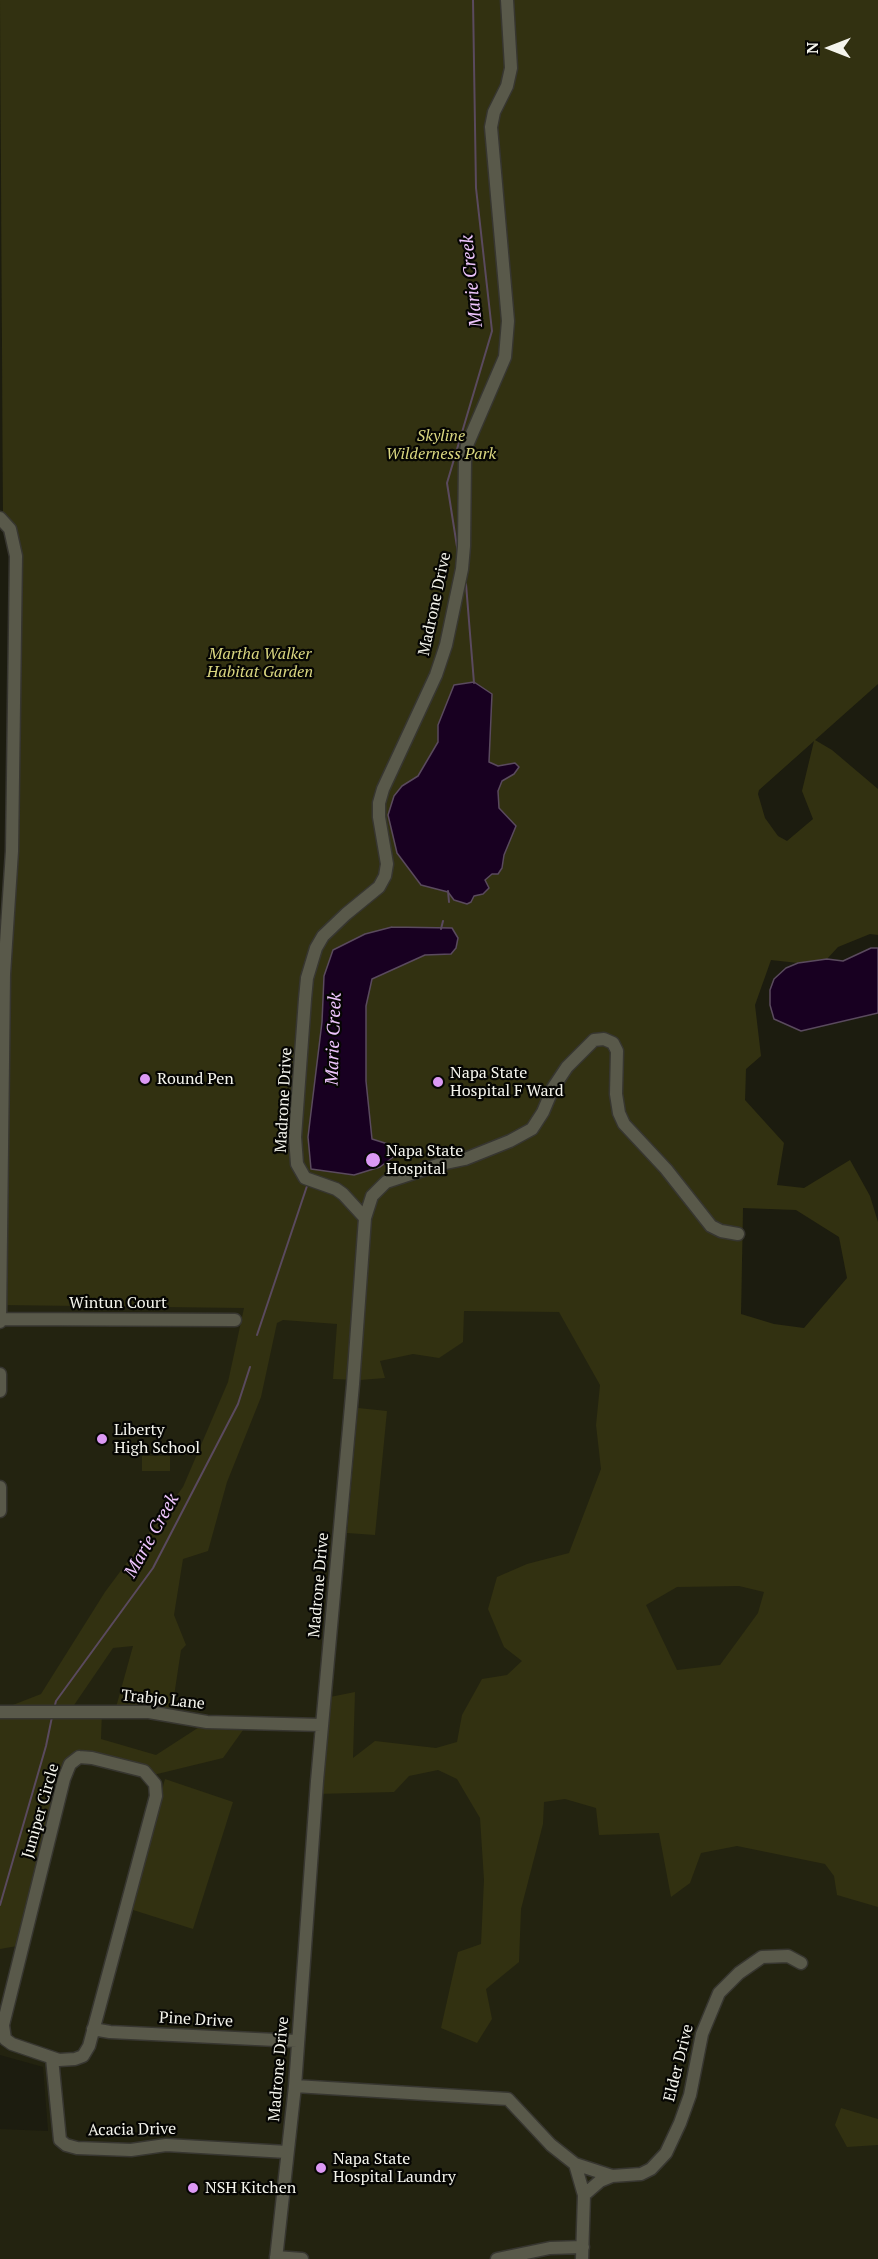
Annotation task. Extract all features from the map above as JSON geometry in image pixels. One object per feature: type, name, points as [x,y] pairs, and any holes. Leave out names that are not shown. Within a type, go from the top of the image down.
[{"type":"street","name":"Madrone Drive","points":[[276,2258],[296,2086],[297,2041],[322,1725],[353,1384],[364,1218],[336,1189],[305,1178],[297,1164],[296,1137],[307,978],[316,948],[323,936],[379,887],[385,876],[387,864],[379,817],[379,803],[383,789],[436,675],[446,645],[462,569],[467,445],[505,357],[508,321],[491,127],[494,112],[507,86],[511,68],[507,0]]},
{"type":"street","points":[[0,1321],[4,974],[12,851],[16,556],[14,541],[2,520]]},
{"type":"street","points":[[364,1218],[372,1196],[386,1182],[430,1167],[465,1159],[510,1141],[532,1129],[543,1112],[553,1088],[567,1067],[594,1040],[604,1039],[613,1043],[617,1051],[616,1095],[619,1113],[624,1124],[666,1169],[711,1226],[721,1231],[738,1234]]},
{"type":"street","name":"Wintun Court","points":[[0,1321],[235,1320]]},
{"type":"street","points":[[0,1374],[0,1391]]},
{"type":"street","points":[[0,1487],[0,1511]]},
{"type":"street","name":"Trabjo Lane","points":[[0,1712],[149,1712],[207,1722],[322,1725]]},
{"type":"street","name":"Juniper Circle","points":[[79,1757],[92,1758],[144,1771],[154,1784],[156,1796],[89,2046],[83,2056],[66,2060],[52,2058],[5,2039],[3,2025],[64,1779],[69,1764],[79,1757]]},
{"type":"street","name":"Elder Drive","points":[[296,2086],[508,2099],[551,2145],[575,2164],[612,2176],[645,2172],[656,2165],[666,2153],[680,2123],[690,2094],[706,2021],[723,1989],[739,1973],[762,1957],[788,1956],[801,1963]]},
{"type":"street","name":"Pine Drive","points":[[93,2029],[110,2032],[297,2041]]},
{"type":"street","name":"Acacia Drive","points":[[52,2058],[60,2140],[66,2145],[77,2148],[130,2150],[166,2145],[288,2152]]},
{"type":"street","points":[[497,2259],[550,2248],[582,2253],[584,2195],[575,2164]]},
{"type":"street","points":[[584,2195],[600,2181],[612,2176]]},
{"type":"street","points":[[276,2258],[302,2259]]},
{"type":"shaded area","name":"Napa State Hospital","points":[[0,0],[878,0],[878,684],[751,797],[741,1314],[878,1737],[878,2259],[0,2259],[0,2129],[48,2131],[43,2067],[0,2055],[0,1322],[16,556],[3,521]]},
{"type":"green space","name":"Skyline Wilderness Park","points":[[0,0],[878,0],[878,684],[815,740],[832,750],[878,789],[878,935],[870,934],[838,947],[827,959],[798,963],[771,960],[755,1005],[761,1056],[746,1069],[745,1100],[784,1143],[777,1185],[804,1188],[850,1160],[870,1196],[878,1222],[878,1907],[837,1895],[834,1876],[825,1864],[737,1846],[701,1853],[690,1883],[671,1897],[659,1833],[599,1835],[596,1808],[565,1799],[544,1802],[543,1824],[521,1909],[519,1962],[486,1989],[492,2019],[477,2043],[441,2028],[458,1952],[481,1944],[484,1880],[480,1818],[457,1779],[438,1770],[409,1776],[394,1792],[316,1794],[325,1698],[355,1692],[353,1758],[375,1741],[436,1748],[457,1742],[462,1715],[482,1679],[507,1675],[522,1661],[504,1647],[488,1609],[497,1577],[527,1564],[569,1553],[601,1469],[596,1425],[600,1385],[559,1312],[464,1311],[463,1342],[439,1358],[413,1354],[380,1361],[385,1378],[360,1380],[333,1379],[337,1324],[283,1320],[277,1323],[261,1397],[227,1482],[208,1551],[183,1559],[174,1615],[186,1645],[181,1650],[171,1716],[115,1711],[133,1646],[113,1648],[70,1711],[102,1711],[101,1739],[156,1755],[207,1722],[248,1723],[223,1758],[149,1776],[92,1758],[70,1764],[23,1945],[0,1949],[0,1710],[41,1694],[105,1592],[183,1487],[228,1382],[244,1308],[0,1305],[16,556],[3,521]],"holes":[[[814,741],[802,791],[813,819],[787,841],[778,836],[765,818],[758,794],[759,790]],[[743,1208],[796,1210],[839,1237],[847,1278],[804,1328],[774,1324],[741,1314]],[[739,1586],[764,1592],[758,1613],[720,1665],[677,1670],[646,1605],[677,1587]]]},
{"type":"green space","points":[[358,1408],[387,1411],[375,1535],[347,1533]]},
{"type":"green space","points":[[142,1456],[170,1456],[170,1471],[142,1471]]},
{"type":"green space","points":[[165,1779],[233,1802],[193,1929],[130,1909]]},
{"type":"green space","points":[[841,2108],[878,2119],[878,2145],[847,2147],[835,2125]]},
{"type":"water","points":[[474,682],[492,694],[489,762],[498,766],[515,763],[519,767],[514,774],[502,781],[498,791],[499,808],[516,826],[504,855],[502,868],[498,874],[492,874],[485,880],[489,888],[483,894],[474,896],[467,904],[454,900],[448,892],[421,885],[397,853],[388,815],[394,796],[402,786],[418,776],[438,742],[438,725],[454,685]]},
{"type":"water","points":[[392,927],[452,928],[458,938],[456,948],[451,954],[425,955],[372,979],[366,1006],[366,1081],[372,1139],[404,1149],[380,1167],[354,1175],[311,1169],[308,1137],[322,1022],[324,976],[333,950],[365,934]]},
{"type":"water","points":[[871,948],[878,948],[878,1013],[801,1031],[774,1019],[770,1005],[770,990],[774,979],[786,968],[798,963],[827,959],[843,961]]},
{"type":"waterway","name":"Marie Creek","points":[[458,553],[447,483],[492,331],[476,188],[473,0]]},
{"type":"waterway","name":"Marie Creek","points":[[466,584],[474,683]]},
{"type":"waterway","name":"Marie Creek","points":[[448,891],[449,902]]},
{"type":"waterway","name":"Marie Creek","points":[[441,929],[443,921]]},
{"type":"waterway","name":"Marie Creek","points":[[257,1335],[307,1186]]},
{"type":"waterway","name":"Marie Creek","points":[[55,1705],[153,1568],[238,1404],[250,1367]]},
{"type":"waterway","name":"Marie Creek","points":[[0,1905],[46,1746],[52,1717]]},
{"type":"place","name":"Round Pen","points":[[145,1079]]},
{"type":"place","name":"Napa State Hospital F Ward","points":[[438,1082]]},
{"type":"place","name":"Napa State Hospital","points":[[373,1160]]},
{"type":"place","name":"Liberty High School","points":[[102,1439]]},
{"type":"place","name":"Napa State Hospital Laundry","points":[[321,2168]]},
{"type":"place","name":"NSH Kitchen","points":[[193,2188]]},
{"type":"park label","name":"Martha Walker Habitat Garden","points":[[260,663]]}]
